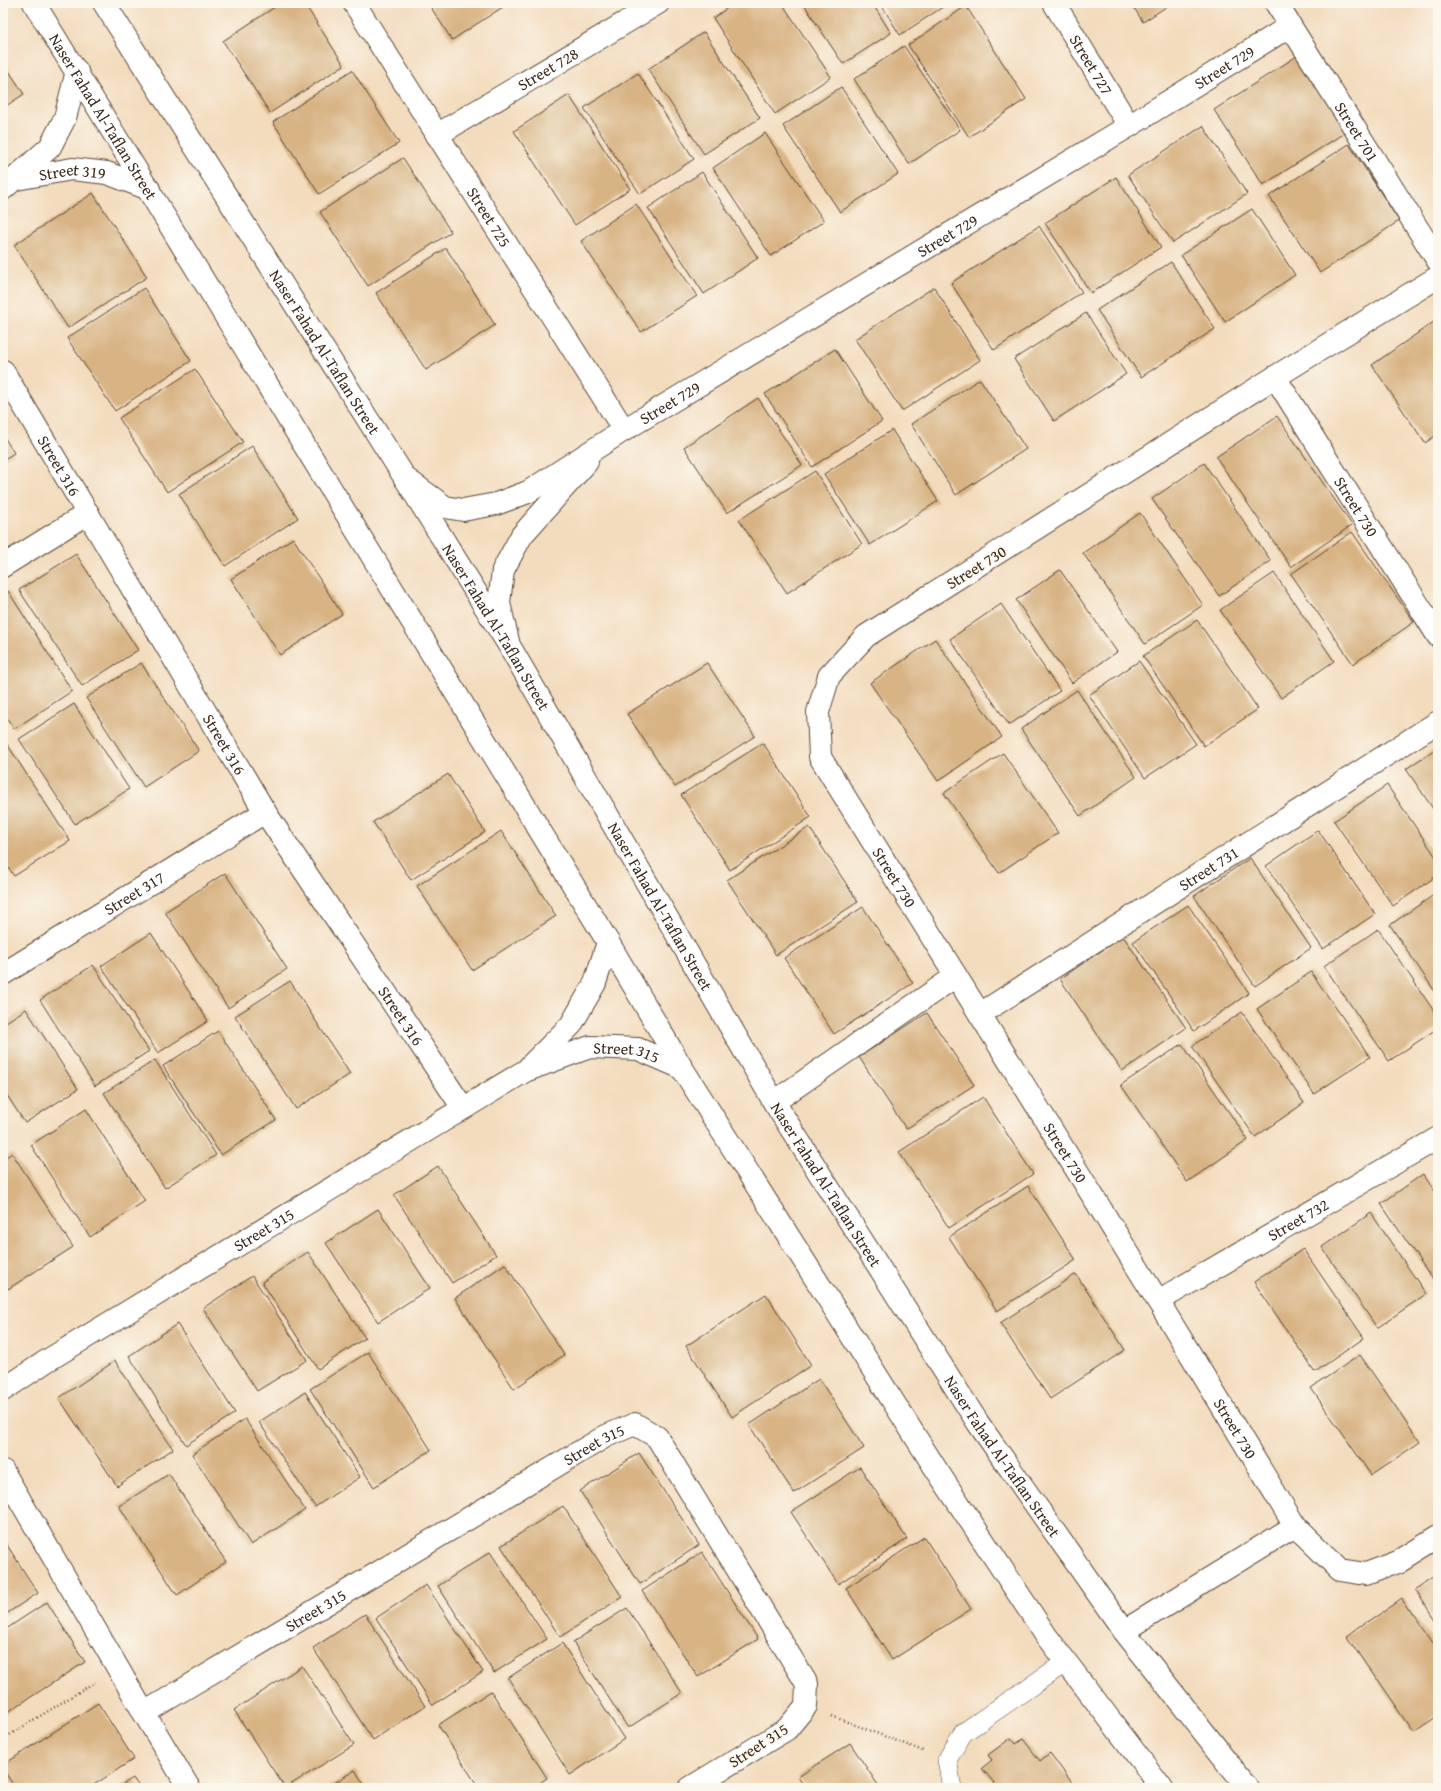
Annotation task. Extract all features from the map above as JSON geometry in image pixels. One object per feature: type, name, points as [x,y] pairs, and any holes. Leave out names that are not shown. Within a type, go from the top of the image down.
[{"type":"street","name":"Naser Fahad Al-Taflan Street","points":[[34,3],[77,71],[608,942],[682,1068],[934,1466],[1047,1637],[1161,1787]]},
{"type":"street","name":"Naser Fahad Al-Taflan Street","points":[[104,3],[405,478],[510,647],[774,1102],[978,1423],[1124,1631],[1248,1788]]},
{"type":"street","name":"Street 725","points":[[354,3],[624,430]]},
{"type":"street","name":"Street 728","points":[[437,135],[658,3]]},
{"type":"street","name":"Street 727","points":[[1054,3],[1129,126]]},
{"type":"street","name":"Street 701","points":[[1276,3],[1438,261]]},
{"type":"street","name":"Street 729","points":[[405,478],[445,507],[463,510],[496,504],[528,492],[624,430],[1129,126],[1290,26]]},
{"type":"street","name":"Street 319","points":[[9,184],[50,147],[65,118],[77,71]]},
{"type":"street","name":"Street 319","points":[[9,184],[72,168],[107,173],[149,189]]},
{"type":"street","name":"Street 730","points":[[1438,277],[1275,377],[866,636],[829,676],[818,712],[820,757],[1158,1301],[1295,1526],[1340,1570],[1366,1574],[1398,1562],[1438,1537]]},
{"type":"street","name":"Street 316","points":[[3,371],[265,812],[463,1108]]},
{"type":"street","name":"Street 730","points":[[1275,377],[1438,636]]},
{"type":"street","name":"Street 729","points":[[510,647],[499,603],[503,570],[522,536],[603,443]]},
{"type":"street","points":[[3,566],[88,513]]},
{"type":"street","name":"Street 731","points":[[980,1014],[1438,722]]},
{"type":"street","name":"Street 317","points":[[3,974],[265,812]]},
{"type":"street","name":"Street 315","points":[[524,1071],[571,1026],[595,984],[608,942]]},
{"type":"street","points":[[774,1102],[956,976]]},
{"type":"street","name":"Street 315","points":[[3,1390],[45,1362],[524,1071],[590,1047],[638,1049],[682,1068]]},
{"type":"street","name":"Street 732","points":[[1158,1301],[1438,1138]]},
{"type":"street","name":"Street 315","points":[[144,1714],[606,1436],[635,1424],[657,1437],[806,1684],[806,1706],[787,1728],[690,1788]]},
{"type":"street","points":[[3,1471],[117,1668],[189,1788]]},
{"type":"street","points":[[1124,1631],[1295,1526]]},
{"type":"lane","points":[[952,1788],[946,1760],[962,1733],[1066,1662]]},
{"type":"path","points":[[3,1739],[117,1668]]},
{"type":"path","points":[[806,1706],[946,1760]]},
{"type":"building","points":[[281,3],[304,3],[344,65],[270,113],[223,41]]},
{"type":"building","points":[[428,3],[509,3],[452,40]]},
{"type":"building","points":[[735,3],[782,3],[831,77],[775,114],[713,18]]},
{"type":"building","points":[[803,3],[872,3],[891,33],[843,64]]},
{"type":"building","points":[[880,3],[949,3],[900,35]]},
{"type":"building","points":[[1131,3],[1172,3],[1143,22]]},
{"type":"building","points":[[966,6],[1026,99],[969,137],[908,45]]},
{"type":"building","points":[[704,32],[760,118],[704,154],[648,69]]},
{"type":"building","points":[[904,46],[960,130],[909,164],[854,79]]},
{"type":"building","points":[[1300,54],[1349,130],[1263,185],[1214,110]]},
{"type":"building","points":[[3,62],[24,94],[3,108]]},
{"type":"building","points":[[352,70],[399,143],[319,194],[273,122]]},
{"type":"building","points":[[638,73],[694,159],[640,194],[584,108]]},
{"type":"building","points":[[841,87],[898,174],[840,212],[783,126]]},
{"type":"building","points":[[569,95],[630,189],[575,225],[514,131]]},
{"type":"building","points":[[1203,126],[1247,194],[1173,243],[1128,175]]},
{"type":"building","points":[[765,133],[824,221],[771,256],[713,168]]},
{"type":"building","points":[[1349,144],[1399,221],[1320,273],[1269,196]]},
{"type":"building","points":[[403,158],[451,232],[368,286],[320,212]]},
{"type":"building","points":[[702,172],[758,258],[704,294],[648,208]]},
{"type":"building","points":[[1116,177],[1161,247],[1091,293],[1045,223]]},
{"type":"building","points":[[93,193],[147,277],[68,328],[14,245]]},
{"type":"building","points":[[636,204],[697,296],[641,332],[581,241]]},
{"type":"building","points":[[1252,209],[1295,275],[1225,322],[1181,255]]},
{"type":"building","points":[[1039,226],[1082,292],[994,350],[951,283]]},
{"type":"building","points":[[446,248],[495,325],[426,370],[376,293]]},
{"type":"building","points":[[1171,262],[1215,329],[1141,377],[1097,310]]},
{"type":"building","points":[[934,287],[980,360],[902,411],[855,339]]},
{"type":"building","points":[[144,288],[191,361],[115,411],[67,338]]},
{"type":"building","points":[[1086,313],[1126,374],[1054,421],[1014,359]]},
{"type":"building","points":[[1438,319],[1438,434],[1425,443],[1372,365]]},
{"type":"building","points":[[835,349],[882,421],[812,467],[765,394]]},
{"type":"building","points":[[195,369],[243,442],[167,492],[119,418]]},
{"type":"building","points":[[980,379],[1026,449],[956,495],[911,424]]},
{"type":"building","points":[[758,398],[802,465],[727,513],[684,447]]},
{"type":"building","points":[[1277,416],[1352,525],[1291,567],[1216,457]]},
{"type":"building","points":[[892,430],[938,501],[870,545],[824,474]]},
{"type":"building","points":[[3,435],[14,453],[3,460]]},
{"type":"building","points":[[252,446],[298,518],[225,566],[179,494]]},
{"type":"building","points":[[1438,449],[1438,457],[1434,451]]},
{"type":"building","points":[[1204,463],[1271,561],[1219,596],[1152,499]]},
{"type":"building","points":[[815,471],[862,544],[787,593],[739,520]]},
{"type":"building","points":[[1140,513],[1203,605],[1145,644],[1083,553]]},
{"type":"building","points":[[1352,532],[1414,622],[1353,664],[1291,574]]},
{"type":"building","points":[[293,538],[342,614],[280,655],[231,579]]},
{"type":"building","points":[[76,554],[138,650],[82,686],[19,590]]},
{"type":"building","points":[[1060,570],[1117,652],[1072,683],[1016,600]]},
{"type":"building","points":[[1274,573],[1334,661],[1281,698],[1220,610]]},
{"type":"building","points":[[8,591],[72,691],[14,729],[3,712],[3,594]]},
{"type":"building","points":[[1001,604],[1060,691],[1009,725],[950,639]]},
{"type":"building","points":[[1197,620],[1258,709],[1204,746],[1143,656]]},
{"type":"building","points":[[935,639],[1002,737],[938,781],[870,683]]},
{"type":"building","points":[[1139,661],[1196,744],[1145,778],[1089,695]]},
{"type":"building","points":[[141,663],[199,751],[144,787],[86,698]]},
{"type":"building","points":[[707,663],[755,736],[675,787],[627,714]]},
{"type":"building","points":[[1077,690],[1136,777],[1080,816],[1021,729]]},
{"type":"building","points":[[74,704],[129,789],[75,824],[19,739]]},
{"type":"building","points":[[763,743],[811,817],[730,870],[681,795]]},
{"type":"building","points":[[7,744],[70,841],[14,876],[3,859],[3,747]]},
{"type":"building","points":[[1438,747],[1438,816],[1406,769]]},
{"type":"building","points":[[1003,753],[1058,833],[999,873],[944,793]]},
{"type":"building","points":[[448,774],[485,832],[411,880],[373,822]]},
{"type":"building","points":[[1387,785],[1438,860],[1438,875],[1393,906],[1334,821]]},
{"type":"building","points":[[809,827],[858,902],[776,955],[727,880]]},
{"type":"building","points":[[1318,830],[1375,914],[1323,949],[1266,866]]},
{"type":"building","points":[[501,831],[556,916],[472,970],[417,886]]},
{"type":"building","points":[[1250,858],[1311,948],[1255,986],[1194,896]]},
{"type":"building","points":[[225,873],[287,969],[228,1008],[165,912]]},
{"type":"building","points":[[1438,892],[1438,996],[1390,925]]},
{"type":"building","points":[[1188,905],[1249,993],[1194,1031],[1133,942]]},
{"type":"building","points":[[863,907],[913,983],[834,1034],[784,958]]},
{"type":"building","points":[[1378,929],[1438,1017],[1438,1028],[1389,1061],[1324,966]]},
{"type":"building","points":[[151,933],[208,1021],[158,1053],[101,966]]},
{"type":"building","points":[[1123,936],[1186,1028],[1122,1071],[1060,979]]},
{"type":"building","points":[[93,965],[149,1051],[95,1086],[40,1000]]},
{"type":"building","points":[[1311,972],[1370,1057],[1314,1094],[1257,1009]]},
{"type":"building","points":[[290,981],[350,1074],[296,1109],[235,1016]]},
{"type":"building","points":[[26,1009],[78,1089],[25,1123],[3,1089],[3,1024]]},
{"type":"building","points":[[1242,1012],[1304,1103],[1255,1137],[1192,1046]]},
{"type":"building","points":[[927,1013],[974,1085],[906,1129],[859,1057]]},
{"type":"building","points":[[218,1031],[276,1120],[221,1155],[163,1066]]},
{"type":"building","points":[[1182,1044],[1248,1140],[1187,1182],[1121,1085]]},
{"type":"building","points":[[155,1060],[216,1155],[165,1188],[104,1093]]},
{"type":"building","points":[[983,1097],[1033,1174],[949,1228],[899,1152]]},
{"type":"building","points":[[86,1109],[145,1201],[90,1237],[31,1145]]},
{"type":"building","points":[[12,1153],[73,1247],[8,1289],[3,1281],[3,1159]]},
{"type":"building","points":[[438,1166],[496,1255],[452,1283],[394,1195]]},
{"type":"building","points":[[1423,1174],[1438,1196],[1438,1287],[1381,1204]]},
{"type":"building","points":[[1028,1186],[1076,1260],[997,1311],[949,1237]]},
{"type":"building","points":[[378,1209],[430,1288],[378,1322],[326,1243]]},
{"type":"building","points":[[1371,1213],[1426,1294],[1377,1328],[1322,1247]]},
{"type":"building","points":[[1303,1249],[1364,1338],[1315,1372],[1254,1282]]},
{"type":"building","points":[[308,1252],[365,1338],[318,1369],[262,1282]]},
{"type":"building","points":[[505,1264],[564,1355],[514,1389],[455,1298]]},
{"type":"building","points":[[1076,1274],[1125,1350],[1050,1399],[1000,1323]]},
{"type":"building","points":[[252,1276],[307,1360],[257,1391],[203,1308]]},
{"type":"building","points":[[766,1294],[811,1365],[732,1417],[686,1346]]},
{"type":"building","points":[[177,1324],[235,1413],[186,1445],[129,1356]]},
{"type":"building","points":[[368,1352],[431,1450],[374,1487],[310,1389]]},
{"type":"building","points":[[1360,1355],[1420,1442],[1371,1475],[1311,1388]]},
{"type":"building","points":[[115,1361],[173,1449],[117,1486],[59,1398]]},
{"type":"building","points":[[819,1379],[864,1448],[794,1493],[749,1425]]},
{"type":"building","points":[[305,1392],[360,1477],[315,1507],[259,1422]]},
{"type":"building","points":[[245,1419],[305,1510],[251,1545],[192,1454]]},
{"type":"building","points":[[639,1453],[699,1545],[640,1584],[580,1491]]},
{"type":"building","points":[[860,1467],[907,1539],[838,1584],[791,1512]]},
{"type":"building","points":[[169,1474],[226,1562],[177,1595],[119,1506]]},
{"type":"building","points":[[563,1506],[622,1597],[560,1637],[501,1546]]},
{"type":"building","points":[[924,1537],[971,1609],[892,1660],[846,1588]]},
{"type":"building","points":[[3,1539],[38,1593],[3,1616]]},
{"type":"building","points":[[490,1552],[547,1639],[494,1673],[438,1586]]},
{"type":"building","points":[[702,1552],[758,1639],[698,1677],[642,1591]]},
{"type":"building","points":[[1438,1576],[1438,1624],[1416,1591]]},
{"type":"building","points":[[426,1585],[483,1672],[433,1705],[376,1618]]},
{"type":"building","points":[[1402,1598],[1438,1650],[1438,1715],[1413,1732],[1347,1636]]},
{"type":"building","points":[[47,1602],[85,1662],[3,1715],[3,1631]]},
{"type":"building","points":[[627,1608],[682,1693],[628,1728],[573,1642]]},
{"type":"building","points":[[365,1614],[425,1706],[373,1740],[313,1648]]},
{"type":"building","points":[[562,1643],[624,1739],[570,1775],[508,1678]]},
{"type":"building","points":[[302,1666],[354,1745],[285,1788],[234,1710]]},
{"type":"building","points":[[491,1691],[547,1778],[532,1788],[479,1788],[438,1725]]},
{"type":"building","points":[[98,1703],[134,1759],[89,1788],[15,1788],[3,1769],[3,1765]]},
{"type":"building","points":[[1011,1738],[1016,1744],[1023,1739],[1040,1761],[1050,1753],[1072,1783],[1066,1788],[998,1788],[982,1768],[992,1760],[988,1755]]},
{"type":"building","points":[[850,1743],[880,1788],[805,1788],[798,1777]]},
{"type":"building","points":[[355,1770],[366,1788],[326,1788]]},
{"type":"building","points":[[133,1778],[140,1788],[117,1788]]}]
